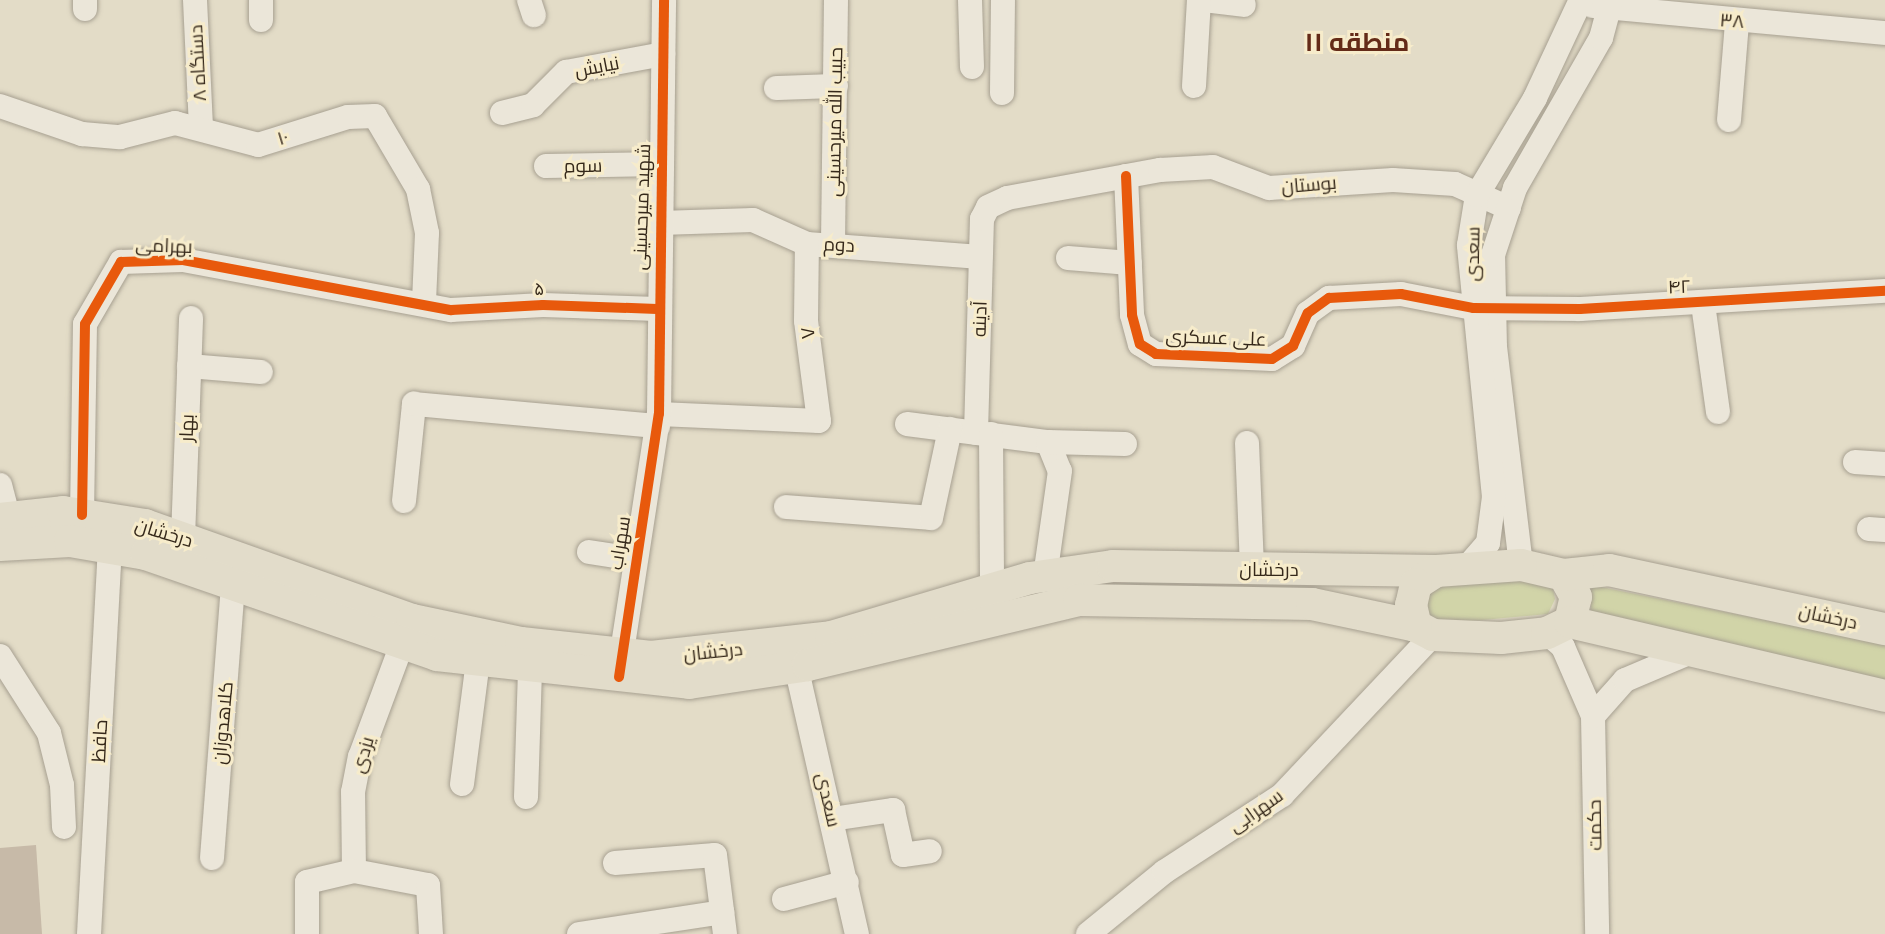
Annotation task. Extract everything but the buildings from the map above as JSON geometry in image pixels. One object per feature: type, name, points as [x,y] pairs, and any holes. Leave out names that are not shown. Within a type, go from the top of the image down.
[{"type":"main road","name":"درخشان","points":[[6,532],[82,515],[145,525],[412,620],[690,683],[796,666],[1079,600],[1312,604],[1425,631],[1558,627]]},
{"type":"main road","name":"درخشان","points":[[6,532],[146,554],[233,588],[402,644],[478,661],[530,668],[619,665],[831,637],[992,589],[1045,576],[1113,566],[1252,570],[1436,570],[1521,565],[1564,575],[1609,570],[1885,629]]},
{"type":"main road","points":[[1425,631],[1411,606],[1416,584],[1436,570]]},
{"type":"main road","points":[[1564,575],[1576,597],[1558,627],[1691,652],[1885,696]]},
{"type":"street","name":"۸ دستگاه","points":[[195,0],[201,126]]},
{"type":"street","name":"شهید میرحسینی","points":[[659,420],[657,309],[664,0]]},
{"type":"street","name":"حبیب الله میرحسینی","points":[[833,244],[836,0]]},
{"type":"street","points":[[970,0],[972,67]]},
{"type":"street","points":[[1002,93],[1003,0]]},
{"type":"street","points":[[1194,86],[1202,0],[1244,5]]},
{"type":"street","name":"۳۸","points":[[1581,1],[1737,22],[1885,33]]},
{"type":"street","name":"سعدی","points":[[1521,565],[1495,348],[1469,245],[1477,195],[1535,98],[1581,1]]},
{"type":"street","name":"سعدی","points":[[1467,567],[1488,543],[1494,497],[1484,309],[1493,255],[1508,208],[1601,38],[1609,6]]},
{"type":"street","points":[[1730,120],[1737,22]]},
{"type":"street","name":"نیایش","points":[[502,113],[533,105],[566,72],[663,54]]},
{"type":"street","points":[[776,88],[836,86]]},
{"type":"street","name":"۱۰","points":[[0,106],[82,134],[120,137],[175,123],[201,126],[258,145],[348,117],[375,116],[418,189],[427,233],[424,301]]},
{"type":"street","name":"سوم","points":[[546,166],[662,164]]},
{"type":"street","name":"بوستان","points":[[988,207],[1126,176],[1213,167],[1269,188],[1393,180],[1455,184],[1508,208]]},
{"type":"street","name":"علی عسکری","points":[[1126,176],[1130,263],[1140,344],[1156,354],[1272,359],[1293,346],[1308,313],[1329,298],[1401,295],[1484,309]]},
{"type":"street","name":"آدینه","points":[[988,207],[981,257],[984,433],[992,589]]},
{"type":"street","name":"دوم","points":[[660,223],[753,220],[807,244],[981,257]]},
{"type":"street","name":"۷","points":[[659,420],[818,421],[806,321],[807,244]]},
{"type":"street","points":[[1068,258],[1130,263]]},
{"type":"street","name":"بهرامی","points":[[82,515],[85,324],[121,262],[183,260],[246,276],[424,301]]},
{"type":"street","name":"۴۲","points":[[1484,309],[1703,304],[1885,291]]},
{"type":"street","name":"۵","points":[[424,301],[451,310],[544,305],[657,309]]},
{"type":"street","points":[[1703,304],[1718,412]]},
{"type":"street","name":"بهار","points":[[183,538],[191,318]]},
{"type":"street","points":[[189,366],[261,372]]},
{"type":"street","points":[[404,501],[414,404],[659,420]]},
{"type":"street","name":"سهراب","points":[[619,665],[659,420]]},
{"type":"street","points":[[907,424],[1048,442],[1125,443]]},
{"type":"street","points":[[786,507],[931,518],[950,429]]},
{"type":"street","points":[[1045,576],[1060,471],[1048,442]]},
{"type":"street","points":[[1247,443],[1252,570]]},
{"type":"street","points":[[1856,462],[1885,464]]},
{"type":"street","points":[[0,485],[6,532]]},
{"type":"street","name":"حافظ","points":[[89,934],[110,548]]},
{"type":"street","points":[[589,552],[635,559]]},
{"type":"street","name":"کلاهدوزان","points":[[212,858],[233,588]]},
{"type":"street","points":[[1558,627],[1563,647],[1593,716],[1625,680],[1691,652]]},
{"type":"street","name":"سهرابی","points":[[1088,934],[1164,872],[1282,795],[1425,631]]},
{"type":"street","name":"یزدی","points":[[354,871],[353,792],[359,757],[402,644]]},
{"type":"street","points":[[0,656],[49,733],[62,785],[64,827]]},
{"type":"street","points":[[462,783],[478,661]]},
{"type":"street","name":"سعدی","points":[[796,666],[858,934]]},
{"type":"street","points":[[526,797],[530,668]]},
{"type":"street","name":"حکمت","points":[[1593,716],[1597,934]]},
{"type":"street","points":[[832,819],[894,810],[903,855],[930,851]]},
{"type":"street","points":[[579,934],[723,923],[715,855],[615,863]]},
{"type":"street","points":[[307,934],[307,881],[354,871],[428,885],[431,934]]},
{"type":"street","points":[[784,899],[847,882]]},
{"type":"green space","points":[[1524,577],[1552,583],[1555,599],[1548,614],[1439,624],[1426,612],[1427,590],[1439,580]]},
{"type":"green space","points":[[1591,585],[1885,644],[1885,684],[1591,619]]},
{"type":"cycle path","points":[[619,677],[659,414],[664,0]]},
{"type":"cycle path","points":[[1126,176],[1132,315],[1140,344],[1156,354],[1272,359],[1293,346],[1308,313],[1329,298],[1401,294],[1473,308],[1580,309],[1885,291]]},
{"type":"cycle path","points":[[82,515],[85,324],[121,262],[183,260],[451,310],[543,305],[657,309]]},
{"type":"district","name":"منطقه ۱۱","points":[[1357,42]]}]
